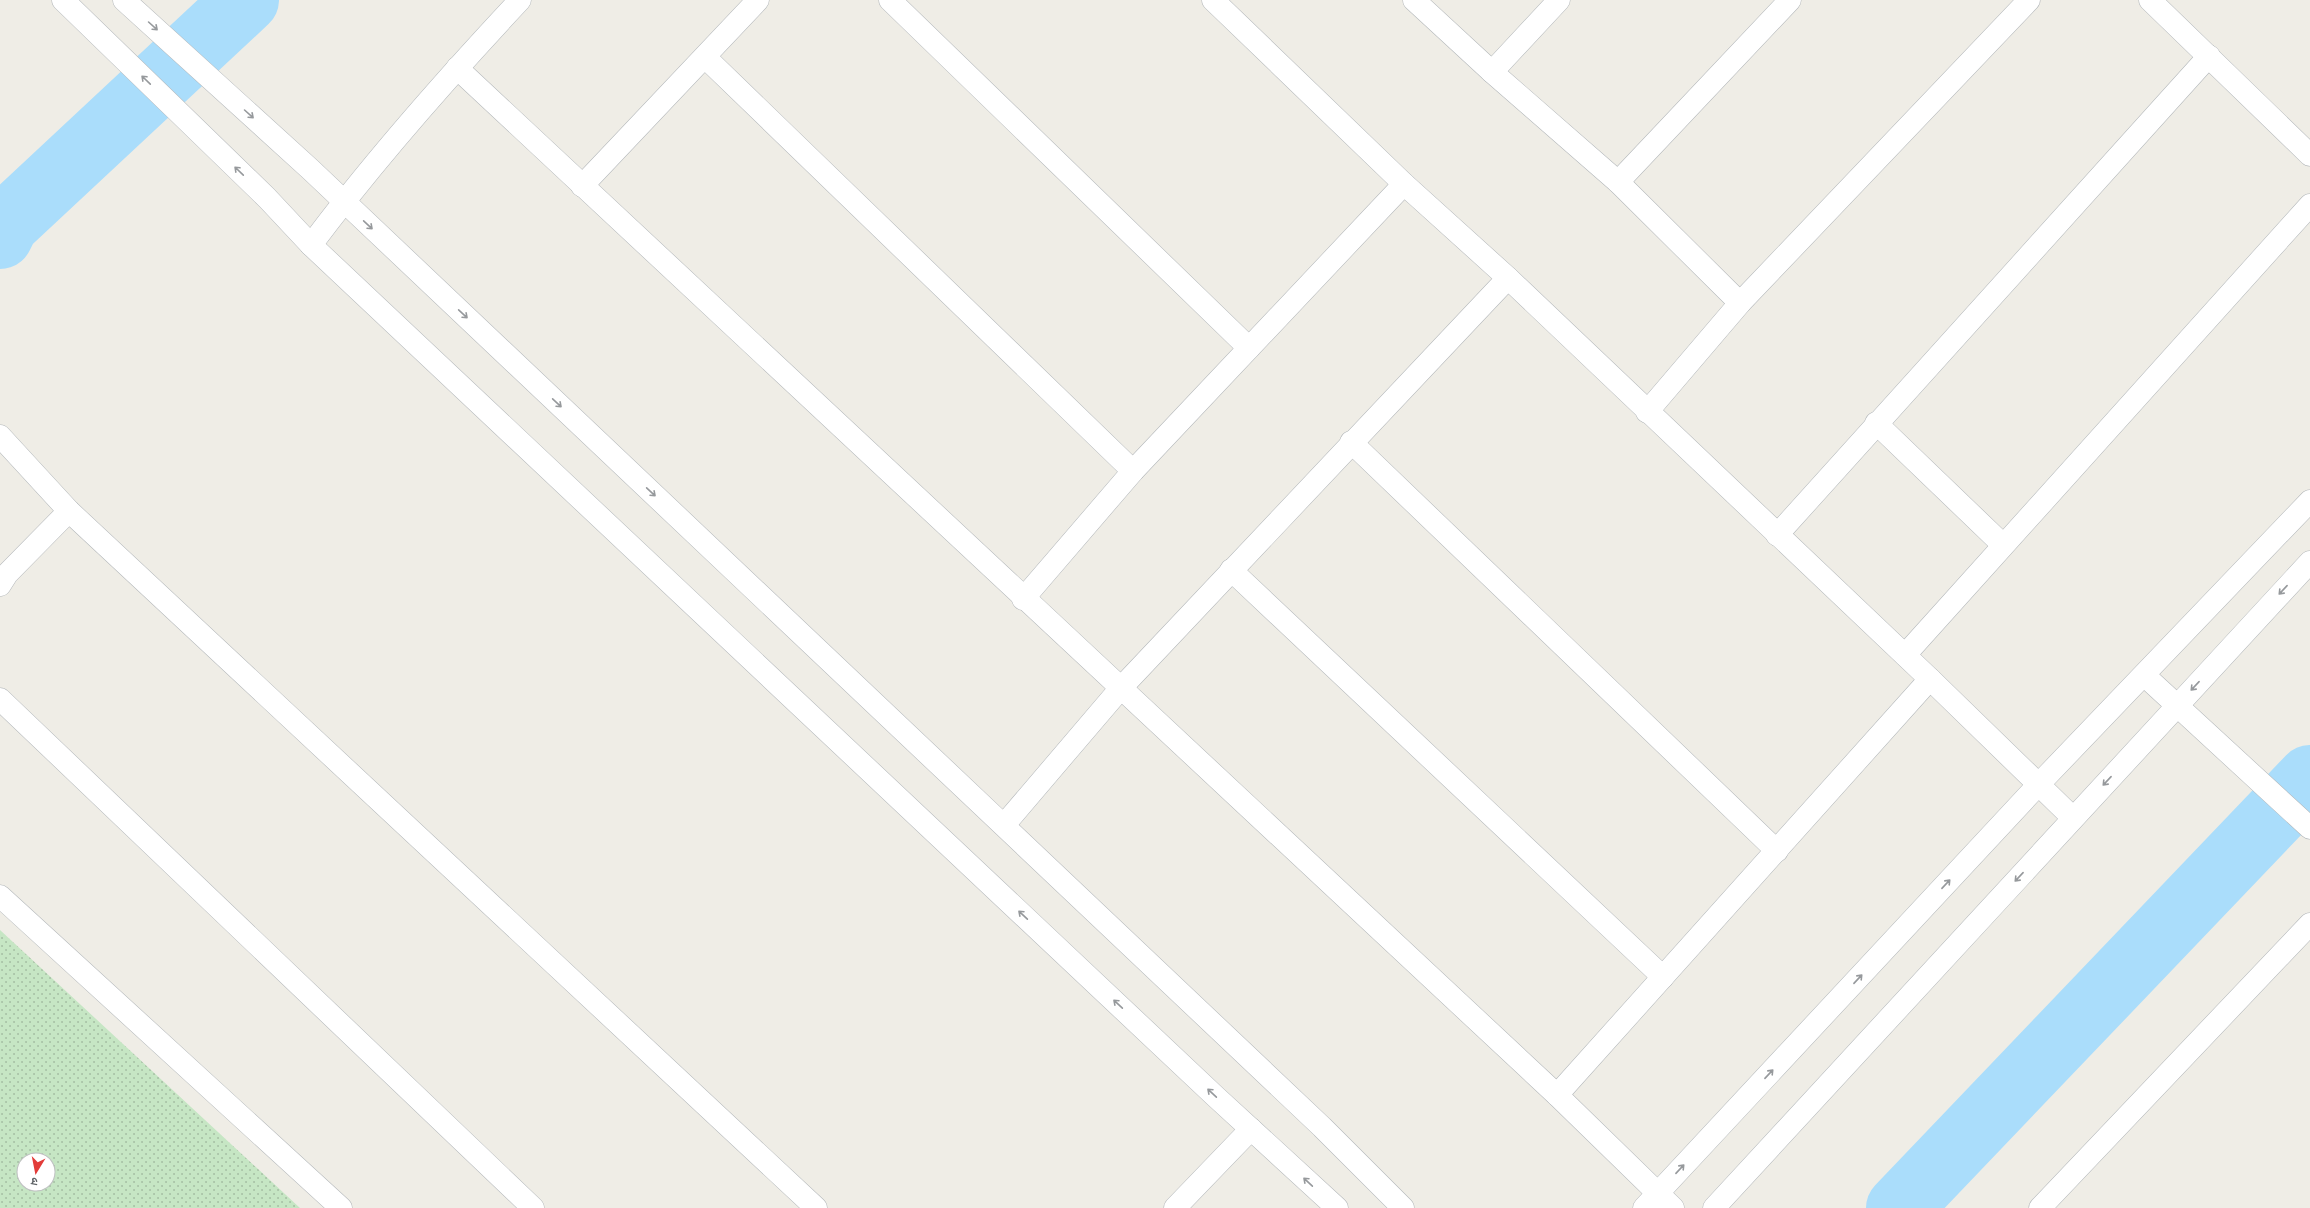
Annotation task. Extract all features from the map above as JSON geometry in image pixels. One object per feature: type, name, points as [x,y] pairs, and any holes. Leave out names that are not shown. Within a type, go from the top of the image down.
[{"type":"street","points":[[63,0],[267,198],[311,244],[1251,1129],[1337,1208]]},
{"type":"street","points":[[124,0],[310,168],[343,201],[1322,1127],[1403,1208]]},
{"type":"street","points":[[311,244],[343,201],[457,68],[520,0]]},
{"type":"street","points":[[582,186],[758,0]]},
{"type":"street","points":[[890,0],[1249,348]]},
{"type":"street","points":[[1213,0],[1404,184],[1508,278],[1647,412],[1905,655],[2073,818]]},
{"type":"street","points":[[1414,0],[1492,72],[1618,182],[1740,303]]},
{"type":"street","points":[[1492,72],[1559,0]]},
{"type":"street","points":[[1618,182],[1790,0]]},
{"type":"street","points":[[1647,412],[1740,303],[2029,0]]},
{"type":"street","points":[[2150,0],[2310,156]]},
{"type":"street","points":[[1777,535],[1876,423],[2209,56]]},
{"type":"street","points":[[705,57],[1133,472]]},
{"type":"street","points":[[457,68],[1023,599],[1557,1095],[1658,1203],[2038,785],[2145,676],[2310,501]]},
{"type":"street","points":[[1023,599],[1133,472],[1404,184]]},
{"type":"street","points":[[1905,655],[2310,205]]},
{"type":"street","points":[[1004,825],[1120,689],[1351,442],[1508,278]]},
{"type":"street","points":[[1876,423],[2003,545]]},
{"type":"street","points":[[0,436],[37,474],[69,511],[816,1208]]},
{"type":"street","points":[[1351,442],[1777,851]]},
{"type":"street","points":[[0,585],[7,574],[69,511]]},
{"type":"street","points":[[1714,1208],[2310,562]]},
{"type":"street","points":[[1231,570],[1663,977]]},
{"type":"street","points":[[2145,676],[2310,828]]},
{"type":"street","points":[[1557,1095],[1930,679]]},
{"type":"street","points":[[0,699],[522,1204]]},
{"type":"street","points":[[0,896],[341,1208]]},
{"type":"street","points":[[2040,1208],[2310,924]]},
{"type":"street","points":[[1175,1208],[1251,1129]]},
{"type":"green space","points":[[0,930],[300,1208],[0,1208]]},
{"type":"waterway","points":[[0,236],[6,224],[246,0]]},
{"type":"waterway","points":[[1899,1208],[2310,778]]}]
